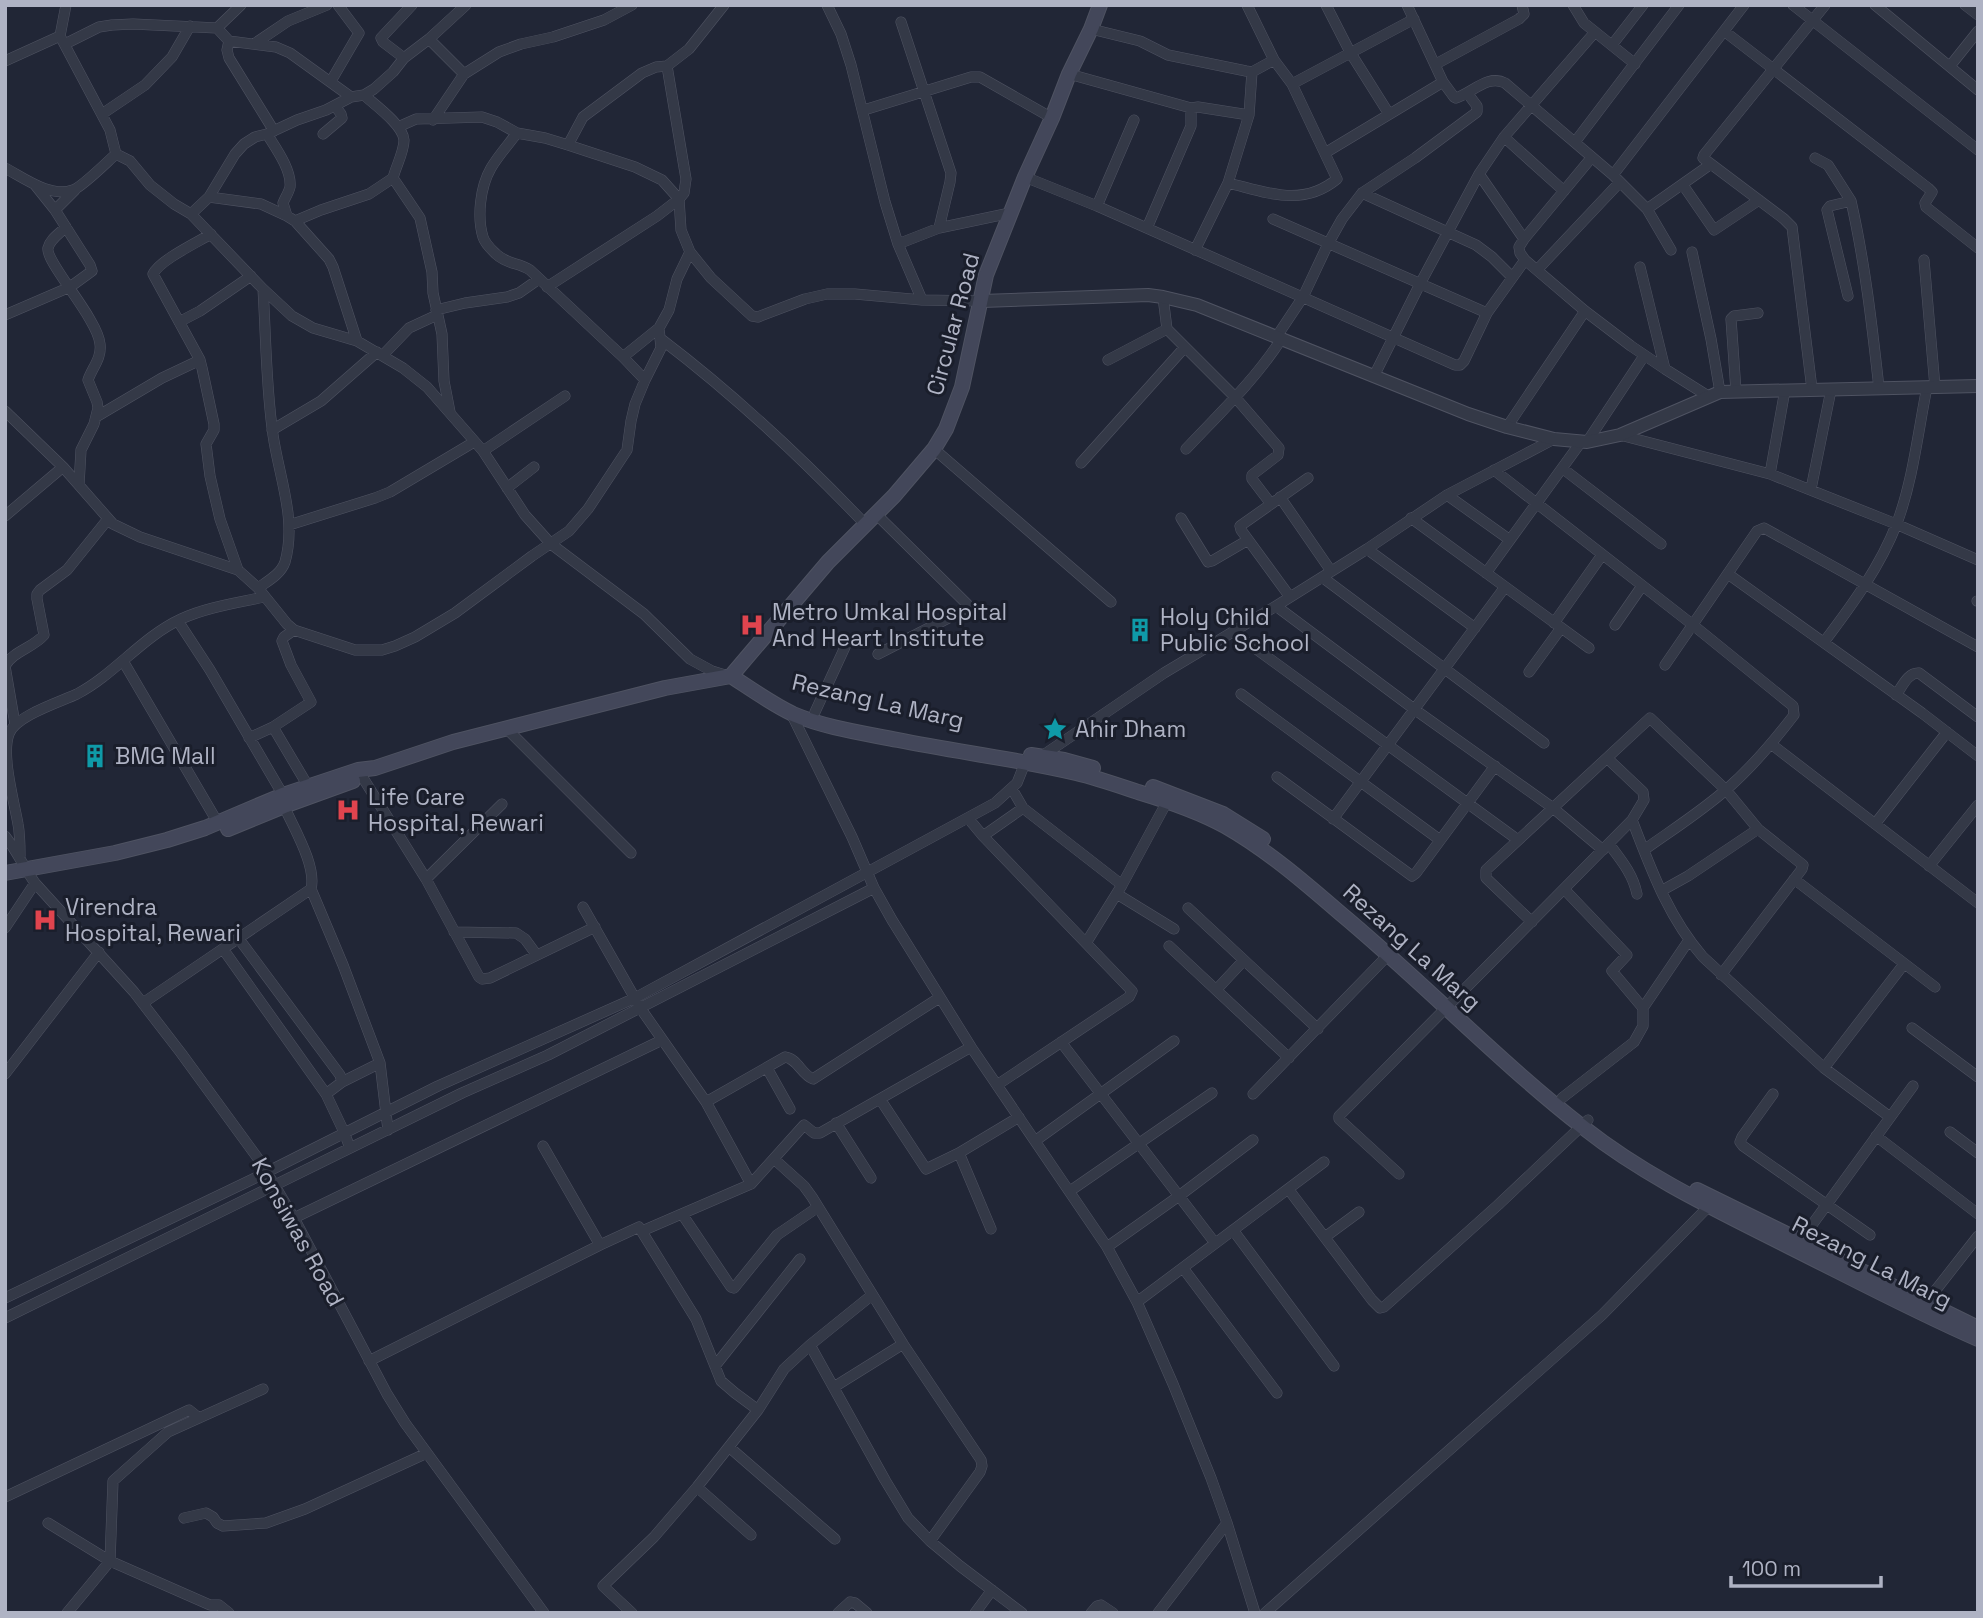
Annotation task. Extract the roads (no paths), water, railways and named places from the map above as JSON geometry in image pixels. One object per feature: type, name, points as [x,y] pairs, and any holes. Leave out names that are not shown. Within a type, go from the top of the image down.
[{"type":"main road","name":"Circular Road","points":[[731,677],[828,562],[894,496],[934,449],[946,429],[962,387],[986,275],[1025,177],[1100,5]]},
{"type":"main road","name":"Rezang La Marg","points":[[731,677],[791,713],[857,732],[1032,758],[1064,760],[1223,814],[1269,843],[1302,869],[1449,1004],[1585,1123],[1712,1202],[1923,1307],[1978,1339]]},
{"type":"main road","points":[[5,883],[28,872],[186,835],[453,743],[665,688],[731,677]]},
{"type":"main road","name":"Rezang La Marg","points":[[769,700],[952,746]]},
{"type":"main road","points":[[5,873],[156,853],[203,839],[308,786],[365,772]]},
{"type":"main road","name":"Rezang La Marg","points":[[1449,1004],[1562,1098],[1585,1123]]},
{"type":"main road","name":"Rezang La Marg","points":[[1923,1307],[1978,1328]]},
{"type":"street","points":[[66,5],[63,40],[110,130],[116,155]]},
{"type":"street","points":[[217,28],[241,5]]},
{"type":"street","points":[[254,44],[288,21],[327,5]]},
{"type":"street","points":[[331,81],[359,33],[338,5]]},
{"type":"street","points":[[404,58],[381,38],[412,5]]},
{"type":"street","points":[[191,214],[209,197],[234,154],[244,144],[374,89],[404,58],[466,5]]},
{"type":"street","points":[[433,120],[464,74],[499,51],[604,20],[632,5]]},
{"type":"street","points":[[568,145],[579,121],[642,73],[667,66],[689,49],[724,5]]},
{"type":"street","points":[[827,5],[841,34],[898,244],[922,300]]},
{"type":"street","points":[[1228,183],[1279,196],[1299,196],[1310,194],[1337,179],[1292,84],[1274,60],[1247,5]]},
{"type":"street","points":[[1326,5],[1350,52],[1389,114]]},
{"type":"street","points":[[1407,5],[1443,82],[1456,98],[1495,79],[1505,83],[1617,178],[1647,209],[1671,250]]},
{"type":"street","points":[[1436,64],[1520,19],[1524,14],[1522,5]]},
{"type":"street","points":[[1573,5],[1580,19],[1635,64]]},
{"type":"street","points":[[1612,45],[1643,5]]},
{"type":"street","points":[[1575,142],[1679,5]]},
{"type":"street","points":[[1537,270],[1617,178],[1744,5]]},
{"type":"street","points":[[1793,5],[1978,149]]},
{"type":"street","points":[[1812,389],[1792,227],[1705,160],[1704,155],[1825,5]]},
{"type":"street","points":[[1874,5],[1978,90]]},
{"type":"street","points":[[1965,5],[1978,15]]},
{"type":"street","points":[[1292,84],[1414,19]]},
{"type":"street","points":[[901,22],[951,173],[939,228]]},
{"type":"street","points":[[5,61],[99,27],[112,25],[217,28],[229,40],[276,47],[290,53],[351,97]]},
{"type":"street","points":[[102,114],[145,85],[172,57],[190,26]]},
{"type":"street","points":[[1091,29],[1140,41],[1168,55],[1252,72],[1274,60]]},
{"type":"street","points":[[1724,31],[1928,188],[1931,192],[1925,203],[1926,207],[1978,248]]},
{"type":"street","points":[[1950,66],[1978,31]]},
{"type":"street","points":[[1374,376],[1479,174],[1504,137],[1595,33]]},
{"type":"street","points":[[429,39],[464,74]]},
{"type":"street","points":[[229,40],[229,58],[271,132],[285,165],[290,186],[283,202],[291,218],[329,259],[357,341]]},
{"type":"street","points":[[272,430],[321,401],[409,328],[436,312],[465,303],[507,297],[543,283],[657,216],[679,199],[684,193],[686,179],[667,66]]},
{"type":"street","points":[[1195,250],[1228,183],[1249,114],[1252,72]]},
{"type":"street","points":[[1069,74],[1191,108],[1249,114]]},
{"type":"street","points":[[863,110],[971,77],[980,77],[1052,118]]},
{"type":"street","points":[[1325,153],[1443,82]]},
{"type":"street","points":[[1186,449],[1274,350],[1342,219],[1362,193],[1477,112],[1477,106],[1468,94]]},
{"type":"street","points":[[209,197],[261,204],[291,218],[369,194],[393,178],[404,140],[398,127],[364,95]]},
{"type":"street","points":[[324,134],[342,118],[335,106]]},
{"type":"street","points":[[1147,228],[1191,126],[1191,108]]},
{"type":"street","points":[[398,127],[410,121],[482,117],[517,133],[568,145],[635,167],[662,180],[679,199],[681,230],[690,253],[711,278],[752,316],[758,317],[805,299],[827,294],[982,301],[1148,295],[1163,297],[1196,305],[1468,414],[1554,439],[1584,442],[1620,435],[1714,393],[1978,386]]},
{"type":"street","points":[[1097,206],[1133,120]]},
{"type":"street","points":[[517,133],[490,170],[484,183],[481,218],[483,238],[507,263],[524,266],[645,380]]},
{"type":"street","points":[[1504,137],[1564,191]]},
{"type":"street","points":[[55,210],[116,155]]},
{"type":"street","points":[[116,155],[130,161],[150,185],[191,214],[292,316],[313,328],[357,341],[380,353],[427,387],[482,451],[525,515],[551,544],[644,614],[690,659],[712,671],[731,677]]},
{"type":"street","points":[[1592,157],[1524,239],[1519,247],[1520,253],[1585,311],[1644,356],[1714,393]]},
{"type":"street","points":[[1815,158],[1828,165],[1851,201],[1864,266],[1879,388]]},
{"type":"street","points":[[1647,209],[1711,164]]},
{"type":"street","points":[[5,168],[54,191],[75,190]]},
{"type":"street","points":[[1479,174],[1524,239]]},
{"type":"street","points":[[1025,177],[1097,206],[1455,365],[1460,365],[1487,313],[1525,260]]},
{"type":"street","points":[[393,178],[420,218],[443,343],[444,381],[450,412]]},
{"type":"street","points":[[5,315],[70,286],[90,273],[92,268],[35,184]]},
{"type":"street","points":[[1683,185],[1714,230],[1759,200]]},
{"type":"street","points":[[1362,193],[1484,250],[1512,277]]},
{"type":"street","points":[[1848,296],[1827,210],[1830,206],[1851,201]]},
{"type":"street","points":[[898,244],[939,228],[1010,214]]},
{"type":"street","points":[[1273,219],[1487,313]]},
{"type":"street","points":[[66,227],[51,241],[48,253],[52,263],[70,286],[100,341],[98,360],[88,380],[97,402],[96,417],[81,450],[79,485]]},
{"type":"street","points":[[211,234],[162,264],[153,274],[200,360],[214,424],[214,430],[206,444],[213,496],[238,570]]},
{"type":"street","points":[[1692,252],[1711,339],[1714,393]]},
{"type":"street","points":[[623,357],[659,328],[669,310],[677,279],[690,253]]},
{"type":"street","points":[[1824,642],[1866,586],[1896,524],[1909,485],[1931,387],[1924,260]]},
{"type":"street","points":[[1640,267],[1665,369]]},
{"type":"street","points":[[179,322],[251,276]]},
{"type":"street","points":[[5,928],[28,872],[7,752],[8,736],[15,724],[87,688],[178,621],[261,592],[280,572],[289,525],[285,489],[272,430],[263,289]]},
{"type":"street","points":[[1163,297],[1167,330],[1235,397],[1279,448],[1278,455],[1252,475],[1252,479],[1275,501],[1326,574],[1544,743]]},
{"type":"street","points":[[1507,427],[1585,311]]},
{"type":"street","points":[[1736,391],[1731,319],[1734,316],[1758,313]]},
{"type":"street","points":[[5,411],[63,467],[108,520],[131,533],[238,570],[294,630],[355,649],[371,651],[389,648],[415,637],[569,531],[588,509],[627,450],[631,421],[645,380],[659,354],[659,328]]},
{"type":"street","points":[[1108,360],[1167,330]]},
{"type":"street","points":[[661,339],[708,374],[967,604],[964,610],[878,654]]},
{"type":"street","points":[[1080,463],[1185,347]]},
{"type":"street","points":[[1486,573],[1584,442],[1644,356]]},
{"type":"street","points":[[96,417],[162,378],[200,360]]},
{"type":"street","points":[[1770,474],[1785,390]]},
{"type":"street","points":[[1811,489],[1831,390]]},
{"type":"street","points":[[482,451],[565,396]]},
{"type":"street","points":[[1620,435],[1770,474],[1978,560]]},
{"type":"street","points":[[5,1298],[438,1086],[635,998],[968,818],[995,803],[1012,789],[1032,758],[1164,673],[1367,549],[1447,495],[1554,439]]},
{"type":"street","points":[[289,525],[390,492],[474,442]]},
{"type":"street","points":[[934,449],[1111,602]]},
{"type":"street","points":[[5,516],[63,467]]},
{"type":"street","points":[[507,488],[534,467]]},
{"type":"street","points":[[1562,468],[1661,544]]},
{"type":"street","points":[[1494,470],[1793,706],[1794,715],[1771,744],[1726,790],[1644,850]]},
{"type":"street","points":[[1290,597],[1240,526],[1308,478]]},
{"type":"street","points":[[1447,495],[1510,540]]},
{"type":"street","points":[[1181,518],[1208,562],[1248,540]]},
{"type":"street","points":[[1411,518],[1589,648]]},
{"type":"street","points":[[15,724],[5,666],[9,659],[44,635],[37,599],[40,590],[66,570],[108,520]]},
{"type":"street","points":[[1665,665],[1757,531],[1765,528],[1978,647]]},
{"type":"street","points":[[1367,549],[1475,628]]},
{"type":"street","points":[[1529,672],[1602,555]]},
{"type":"street","points":[[1728,575],[1978,756]]},
{"type":"street","points":[[1615,625],[1642,586]]},
{"type":"street","points":[[1333,819],[1506,587]]},
{"type":"street","points":[[1276,606],[1606,847],[1629,871],[1637,894]]},
{"type":"street","points":[[178,621],[284,800],[312,875],[311,889],[380,1063],[388,1130]]},
{"type":"street","points":[[249,738],[273,727],[311,702],[291,665],[282,641],[294,630]]},
{"type":"street","points":[[1233,632],[1518,840]]},
{"type":"street","points":[[815,712],[845,647]]},
{"type":"street","points":[[123,661],[218,823]]},
{"type":"street","points":[[1896,695],[1911,675],[1919,673],[1978,717]]},
{"type":"street","points":[[1241,694],[1440,840]]},
{"type":"street","points":[[791,713],[874,888],[939,998],[1107,1247],[1137,1302],[1173,1384],[1227,1523],[1255,1613]]},
{"type":"street","points":[[1532,922],[1486,878],[1486,870],[1650,718],[1726,790],[1758,829],[1803,865],[1721,975]]},
{"type":"street","points":[[273,727],[308,786]]},
{"type":"street","points":[[506,728],[631,853]]},
{"type":"street","points":[[1875,824],[1947,733]]},
{"type":"street","points":[[1771,744],[1978,903]]},
{"type":"street","points":[[1399,1174],[1339,1119],[1339,1116],[1632,820],[1644,800],[1643,792],[1607,758]]},
{"type":"street","points":[[1277,778],[1412,876],[1495,766]]},
{"type":"street","points":[[365,772],[426,878],[476,973],[482,979],[490,978],[594,926]]},
{"type":"street","points":[[1012,789],[1023,808],[1122,885]]},
{"type":"street","points":[[1086,943],[1122,885],[1169,797]]},
{"type":"street","points":[[426,878],[502,804]]},
{"type":"street","points":[[1929,866],[1978,805]]},
{"type":"street","points":[[982,835],[1023,808]]},
{"type":"street","points":[[968,818],[1130,987],[1132,994],[998,1085]]},
{"type":"street","points":[[1632,820],[1672,915],[1689,940],[1721,975],[1824,1068],[1890,1117]]},
{"type":"street","points":[[1661,891],[1758,829]]},
{"type":"street","name":"Konsiwas Road","points":[[5,836],[28,872],[143,1003],[267,1171],[387,1394],[544,1613]]},
{"type":"street","points":[[1794,879],[1935,987]]},
{"type":"street","points":[[5,1318],[197,1222],[641,1009],[874,888]]},
{"type":"street","points":[[143,1003],[311,889]]},
{"type":"street","points":[[1564,889],[1627,955],[1612,971],[1643,1008]]},
{"type":"street","points":[[1116,894],[1174,929]]},
{"type":"street","points":[[583,907],[641,1009],[706,1102],[751,1184]]},
{"type":"street","points":[[1188,908],[1318,1029]]},
{"type":"street","points":[[454,932],[516,933],[525,939],[536,954]]},
{"type":"street","points":[[239,939],[340,1075],[342,1082]]},
{"type":"street","points":[[1562,1098],[1634,1042],[1643,1026],[1643,1008],[1689,940]]},
{"type":"street","points":[[1169,946],[1289,1058]]},
{"type":"street","points":[[223,949],[326,1094],[350,1148]]},
{"type":"street","points":[[1253,1094],[1392,951]]},
{"type":"street","points":[[5,1074],[99,952]]},
{"type":"street","points":[[1217,989],[1244,960]]},
{"type":"street","points":[[1824,1068],[1904,964]]},
{"type":"street","points":[[706,1102],[785,1057],[793,1059],[809,1079],[813,1079],[939,998]]},
{"type":"street","points":[[1912,1028],[1978,1077]]},
{"type":"street","points":[[294,1218],[662,1040]]},
{"type":"street","points":[[1035,1141],[1174,1041]]},
{"type":"street","points":[[1061,1042],[1215,1243]]},
{"type":"street","points":[[642,1231],[751,1184],[804,1125],[817,1133],[971,1046]]},
{"type":"street","points":[[326,1094],[342,1082],[380,1063]]},
{"type":"street","points":[[766,1068],[790,1109]]},
{"type":"street","points":[[1798,1245],[1913,1086]]},
{"type":"street","points":[[1070,1191],[1212,1093]]},
{"type":"street","points":[[1773,1094],[1740,1142],[1747,1150],[1870,1235]]},
{"type":"street","points":[[880,1099],[924,1167],[930,1168],[1019,1117]]},
{"type":"street","points":[[836,1123],[871,1178]]},
{"type":"street","points":[[1289,1190],[1380,1308],[1498,1205],[1585,1123]]},
{"type":"street","points":[[1950,1132],[1978,1153]]},
{"type":"street","points":[[1876,1136],[1978,1213]]},
{"type":"street","points":[[1107,1247],[1253,1140]]},
{"type":"street","points":[[543,1146],[600,1245]]},
{"type":"street","points":[[959,1153],[991,1229]]},
{"type":"street","points":[[774,1160],[804,1186],[903,1344],[981,1460],[982,1466],[967,1492],[930,1541]]},
{"type":"street","points":[[1137,1302],[1324,1162]]},
{"type":"street","points":[[1265,1613],[1602,1315],[1712,1202]]},
{"type":"street","points":[[682,1214],[734,1288],[777,1235],[818,1207]]},
{"type":"street","points":[[1325,1237],[1359,1212]]},
{"type":"street","points":[[369,1361],[639,1227],[696,1319],[721,1381],[758,1410]]},
{"type":"street","points":[[1233,1230],[1334,1366]]},
{"type":"street","points":[[1923,1307],[1978,1236]]},
{"type":"street","points":[[715,1366],[800,1259]]},
{"type":"street","points":[[1183,1268],[1277,1393]]},
{"type":"street","points":[[632,1613],[603,1586],[649,1543],[697,1487],[758,1410],[783,1369],[872,1295]]},
{"type":"street","points":[[834,1387],[903,1344]]},
{"type":"street","points":[[810,1345],[902,1508],[917,1528],[1022,1613]]},
{"type":"street","points":[[67,1613],[110,1562],[113,1481],[168,1432],[263,1388]]},
{"type":"street","points":[[5,1497],[188,1410],[199,1418]]},
{"type":"street","points":[[729,1447],[835,1539]]},
{"type":"street","points":[[184,1518],[206,1513],[223,1526],[265,1523],[305,1509],[427,1453]]},
{"type":"street","points":[[697,1487],[751,1535]]},
{"type":"street","points":[[48,1523],[110,1562],[210,1605],[219,1605],[229,1613]]},
{"type":"street","points":[[1158,1613],[1227,1523]]},
{"type":"street","points":[[975,1613],[992,1590]]},
{"type":"street","points":[[838,1613],[850,1602],[867,1613]]},
{"type":"street","points":[[1091,1613],[1101,1605],[1114,1613]]},
{"type":"place","name":"Metro Umkal Hospital And Heart Institute","points":[[752,625]]},
{"type":"place","name":"Holy Child Public School","points":[[1140,630]]},
{"type":"place","name":"Ahir Dham","points":[[1055,729]]},
{"type":"place","name":"BMG Mall","points":[[95,756]]},
{"type":"place","name":"Life Care Hospital, Rewari","points":[[348,810]]},
{"type":"place","name":"Virendra Hospital, Rewari","points":[[45,920]]}]
